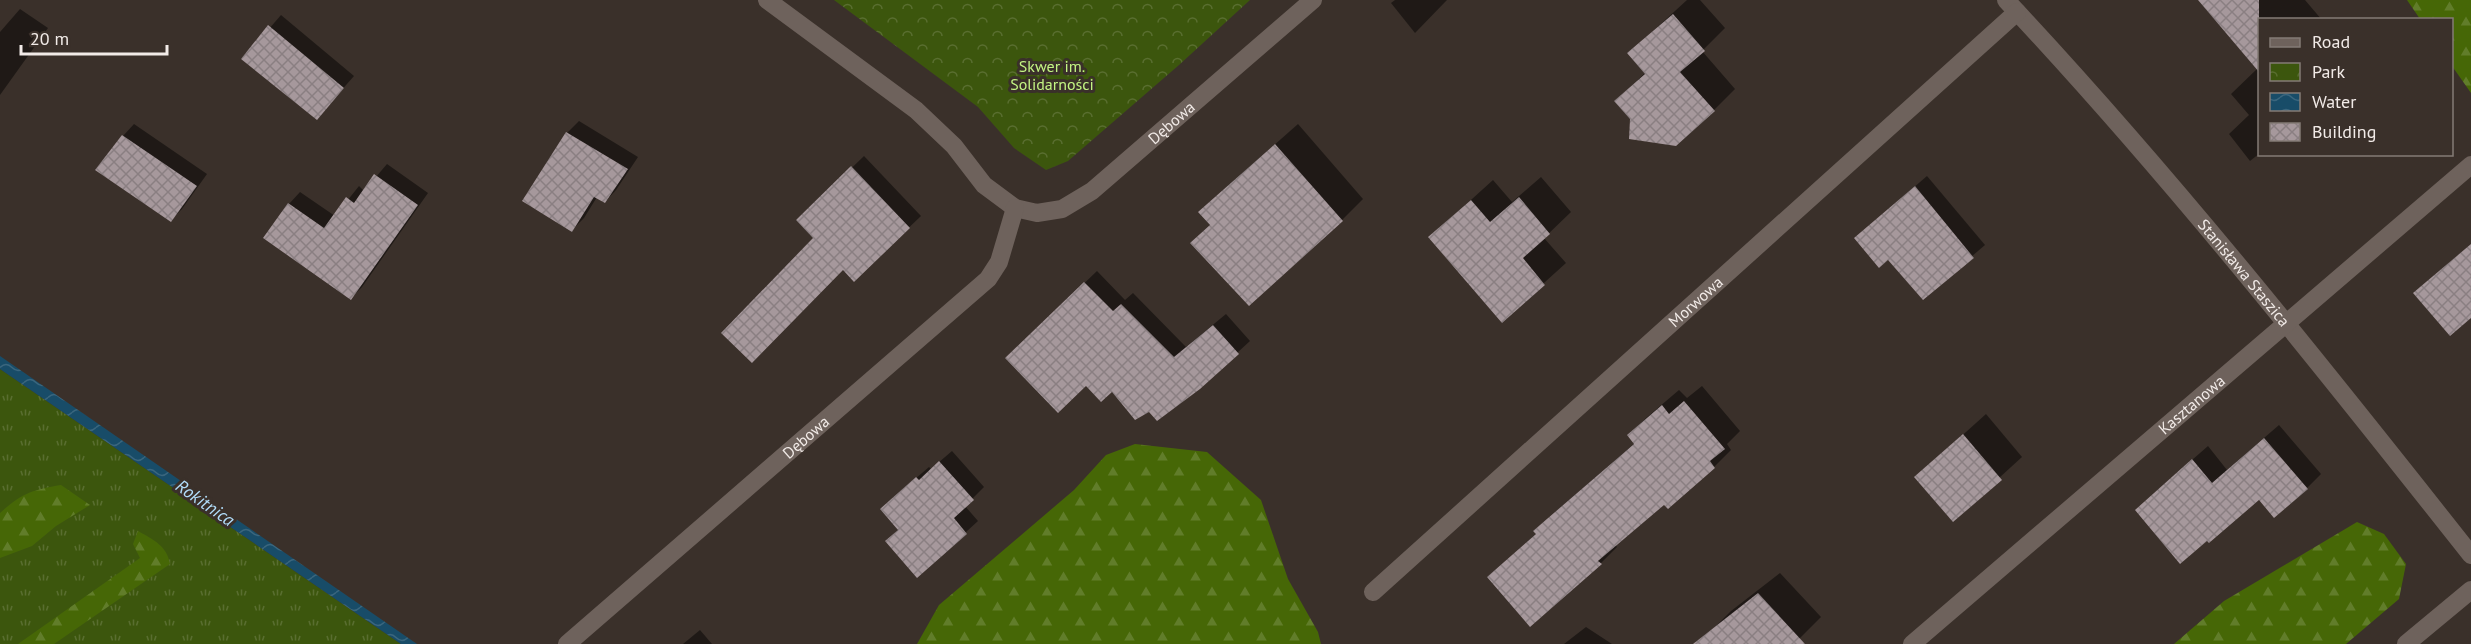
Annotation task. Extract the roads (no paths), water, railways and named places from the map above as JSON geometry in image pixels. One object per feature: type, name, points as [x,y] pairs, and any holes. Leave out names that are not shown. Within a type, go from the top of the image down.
[{"type":"street","name":"Dębowa","points":[[767,0],[916,110],[954,146],[984,185],[1015,208],[1037,213],[1062,209],[1078,202],[1313,0]]},
{"type":"street","name":"Stanisława Staszica","points":[[2012,6],[2132,139],[2288,323],[2471,555]]},
{"type":"street","name":"Morwowa","points":[[1373,592],[2012,6]]},
{"type":"street","name":"Kasztanowa","points":[[1912,644],[2471,165]]},
{"type":"street","name":"Dębowa","points":[[567,644],[988,279],[999,262],[1015,208]]},
{"type":"street","points":[[2406,644],[2471,590]]},
{"type":"water","name":"Rokitnica","points":[[0,356],[417,644],[401,644],[0,369]]},
{"type":"park label","name":"Skwer im. Solidarności","points":[[1052,75]]}]
